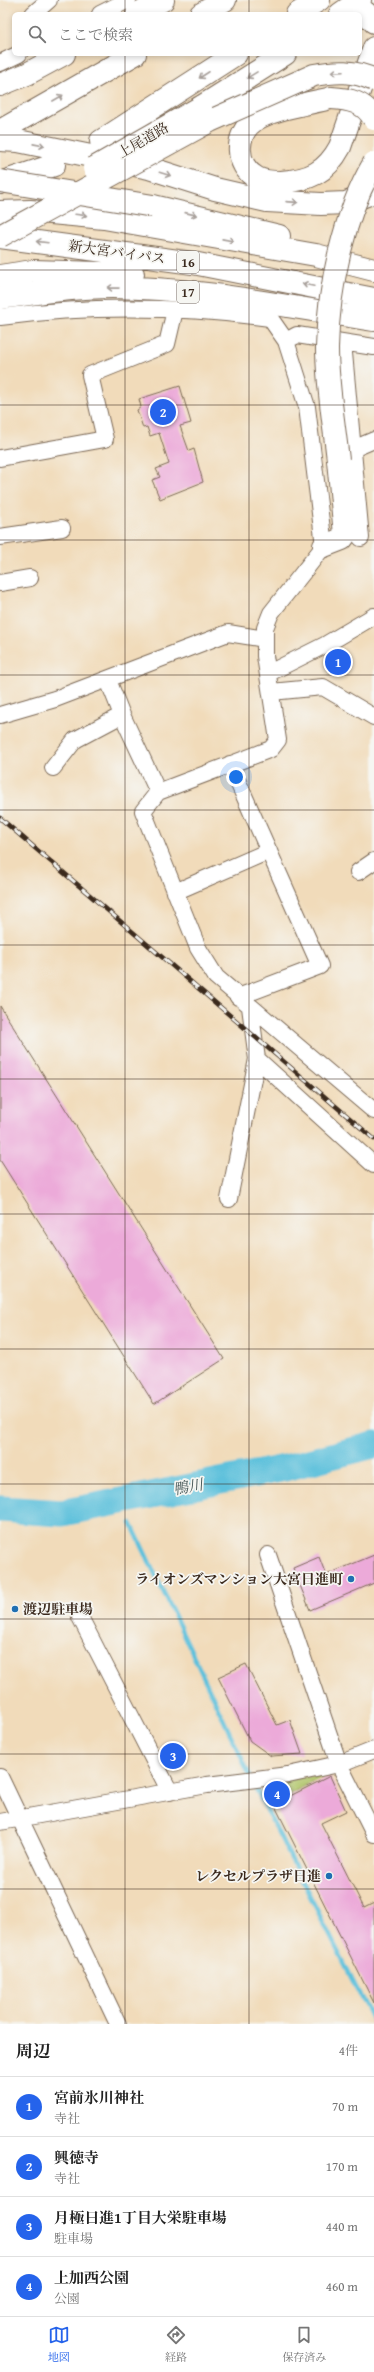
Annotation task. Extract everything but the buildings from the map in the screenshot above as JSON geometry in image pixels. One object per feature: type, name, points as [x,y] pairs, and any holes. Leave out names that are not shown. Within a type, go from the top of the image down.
[{"type":"main road","points":[[141,12],[163,0]]},
{"type":"main road","points":[[204,12],[225,0]]},
{"type":"main road","points":[[300,12],[319,0]]},
{"type":"main road","points":[[374,48],[340,148],[332,162],[303,180],[271,182],[257,179],[245,167],[240,154],[240,138],[255,120],[271,113],[331,98],[344,99],[359,103],[370,112],[374,119]]},
{"type":"main road","points":[[0,85],[26,74],[60,56]]},
{"type":"main road","points":[[0,131],[131,56]]},
{"type":"main road","points":[[101,141],[233,56]]},
{"type":"main road","name":"上尾道路","points":[[0,222],[201,107],[282,56]]},
{"type":"main road","points":[[0,237],[210,121],[314,75],[328,72],[356,72],[374,80]]},
{"type":"main road","points":[[0,140],[25,142],[149,168],[215,189],[267,201],[321,204],[346,203],[374,192]]},
{"type":"main road","points":[[324,546],[342,539],[345,535],[345,454],[327,348],[330,311],[339,255],[350,216],[374,163]]},
{"type":"main road","points":[[0,182],[54,165]]},
{"type":"main road","points":[[0,182],[153,206],[279,236],[316,255]]},
{"type":"main road","points":[[0,212],[30,211],[64,213],[162,227],[316,255],[374,270]]},
{"type":"main road","name":"新大宮バイパス","points":[[0,237],[193,263],[374,298]]},
{"type":"main road","points":[[0,276],[33,271],[119,272],[174,279],[244,298]]},
{"type":"main road","name":"17","points":[[0,298],[75,289],[111,287],[244,298],[374,320]]},
{"type":"street","points":[[31,0],[33,12]]},
{"type":"street","points":[[35,12],[49,0]]},
{"type":"street","points":[[104,12],[128,0]]},
{"type":"street","points":[[0,63],[15,56]]},
{"type":"street","points":[[244,298],[270,318],[286,341],[307,406],[324,546],[271,612],[265,628],[264,656],[269,673],[278,740],[271,749],[158,792],[143,811],[198,948],[216,977],[374,1111]]},
{"type":"street","points":[[0,318],[77,309],[127,307],[270,318]]},
{"type":"street","points":[[0,458],[105,438],[90,375],[168,344],[175,310]]},
{"type":"street","points":[[286,341],[297,334],[374,347]]},
{"type":"street","points":[[343,342],[345,454],[361,538]]},
{"type":"street","points":[[345,454],[374,440]]},
{"type":"street","points":[[0,537],[62,528]]},
{"type":"street","points":[[0,583],[30,578]]},
{"type":"street","points":[[269,673],[325,645],[374,616]]},
{"type":"street","points":[[0,715],[55,699],[108,680],[228,633],[265,639]]},
{"type":"street","points":[[108,680],[122,715],[158,792]]},
{"type":"street","points":[[271,692],[324,687],[374,717]]},
{"type":"street","points":[[53,768],[74,740],[122,715]]},
{"type":"street","points":[[230,764],[320,966],[244,1002]]},
{"type":"street","points":[[175,892],[269,852]]},
{"type":"street","points":[[358,872],[374,862]]},
{"type":"street","points":[[229,1199],[257,1059],[244,1002]]},
{"type":"street","points":[[257,1059],[374,1165]]},
{"type":"street","points":[[268,1555],[339,1764],[374,1834]]},
{"type":"street","points":[[80,1617],[170,1792]]},
{"type":"street","points":[[0,1822],[170,1792],[288,1774],[339,1764],[374,1750]]},
{"type":"street","points":[[0,1777],[118,2024]]},
{"type":"green space","points":[[328,1774],[269,1805],[259,1783]]},
{"type":"waterway","name":"鴨川","points":[[0,1509],[62,1513],[285,1468],[374,1445]]},
{"type":"waterway","points":[[131,1523],[250,1776]]},
{"type":"waterway","points":[[253,1783],[374,2023]]},
{"type":"railway","points":[[0,818],[374,1139]]},
{"type":"place","name":"興徳寺","points":[[163,412]]},
{"type":"place","name":"宮前氷川神社","points":[[338,662]]},
{"type":"place","name":"ライオンズマンション大宮日進町","points":[[351,1579]]},
{"type":"place","name":"渡辺駐車場","points":[[15,1609]]},
{"type":"place","name":"月極日進1丁目大栄駐車場","points":[[173,1756]]},
{"type":"place","name":"上加西公園","points":[[277,1794]]},
{"type":"place","name":"レクセルプラザ日進","points":[[329,1876]]}]
